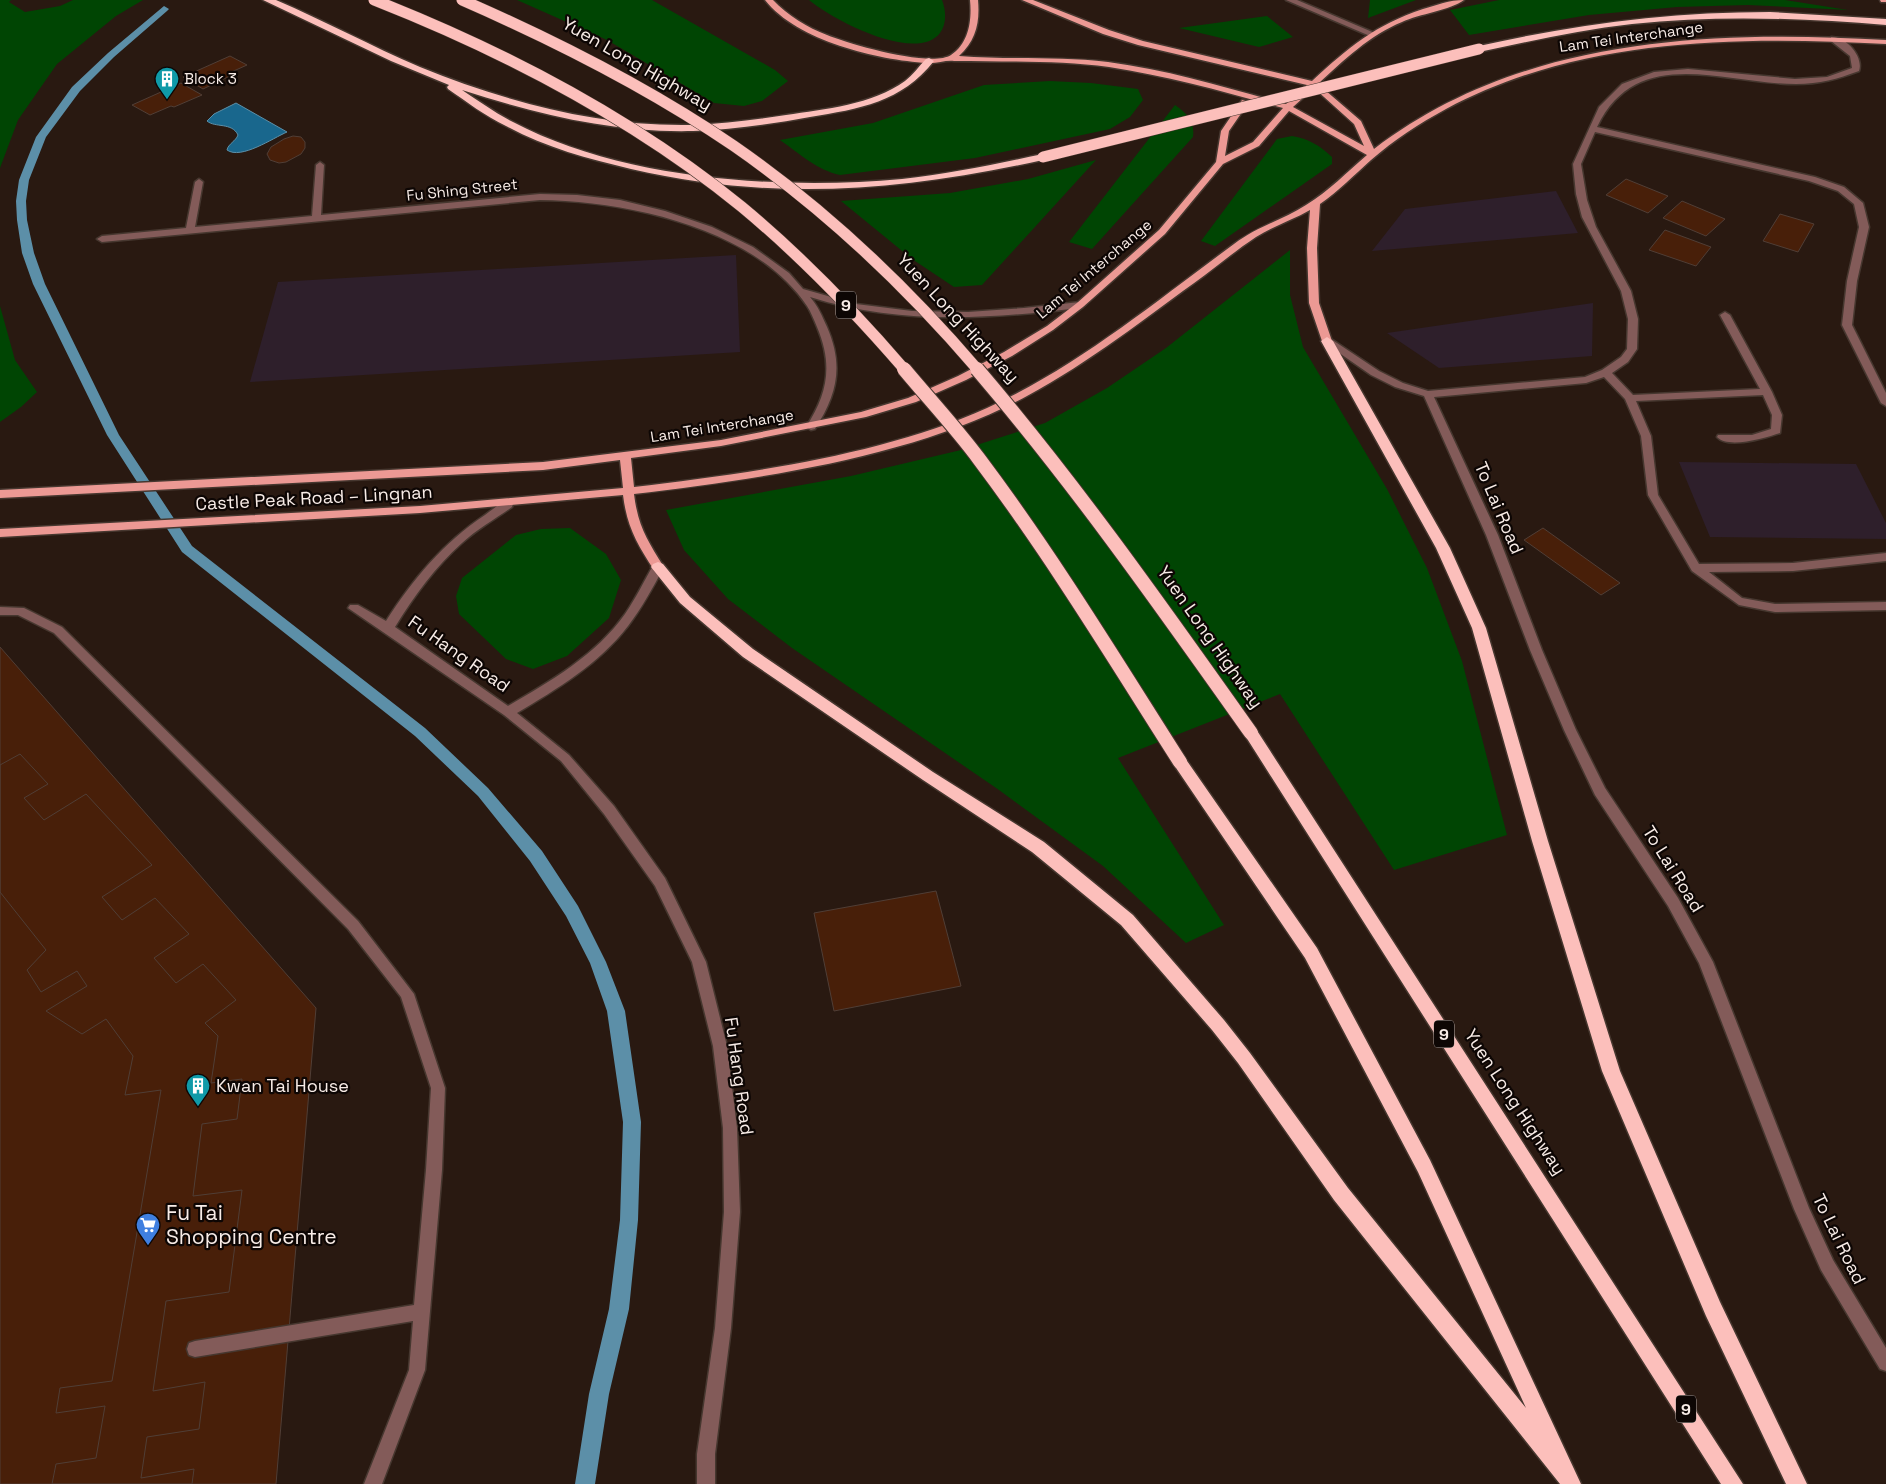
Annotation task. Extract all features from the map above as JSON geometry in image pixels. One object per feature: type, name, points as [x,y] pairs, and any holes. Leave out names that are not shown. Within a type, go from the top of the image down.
[{"type":"highway","points":[[268,0],[436,77],[518,103],[585,119],[646,126],[693,128],[778,119],[872,100],[893,92],[908,83],[929,61]]},
{"type":"highway","name":"9","points":[[374,0],[421,19],[523,66],[608,114],[670,154],[724,194],[800,258],[832,289],[886,348],[984,465],[1033,535],[1180,762],[1316,962],[1424,1166],[1567,1478]]},
{"type":"highway","name":"Yuen Long Highway","points":[[462,0],[564,47],[620,77],[741,151],[792,190],[889,276],[981,372],[1038,440],[1102,523],[1250,733],[1733,1484]]},
{"type":"highway","points":[[436,77],[518,129],[543,139],[639,168],[682,176],[761,184],[853,185],[949,176],[1044,157],[1479,49],[1566,31],[1656,19],[1747,16],[1886,22]]},
{"type":"highway","points":[[1327,341],[1443,548],[1479,628],[1538,831],[1612,1071],[1713,1310],[1797,1484]]},
{"type":"highway","name":"9","points":[[658,567],[685,600],[748,653],[928,776],[1038,847],[1127,920],[1218,1025],[1341,1194],[1567,1478]]},
{"type":"main road","points":[[769,0],[778,10],[824,37],[879,54],[929,61],[952,58],[1066,61],[1109,65],[1182,78],[1288,107],[1372,154]]},
{"type":"main road","points":[[952,58],[963,48],[973,30],[976,20],[974,0]]},
{"type":"main road","points":[[1026,0],[1141,44],[1314,84],[1358,123],[1372,154]]},
{"type":"main road","points":[[1288,107],[1346,54],[1373,34],[1398,20],[1460,0]]},
{"type":"main road","name":"Lam Tei Interchange","points":[[629,492],[729,477],[858,454],[964,421],[1015,397],[1090,353],[1260,231],[1315,204],[1372,154],[1451,104],[1490,85],[1531,70],[1567,60],[1652,47],[1716,40],[1834,39],[1886,42]]},
{"type":"main road","points":[[1220,162],[1225,131],[1249,96]]},
{"type":"main road","name":"Lam Tei Interchange","points":[[625,456],[721,443],[862,416],[912,400],[962,378],[1008,354],[1042,333],[1080,305],[1162,232],[1220,162],[1256,144],[1288,107]]},
{"type":"main road","points":[[1315,204],[1312,248],[1314,303],[1327,341]]},
{"type":"main road","points":[[625,456],[631,516],[642,542],[658,567]]},
{"type":"main road","name":"Castle Peak Road – Lingnan","points":[[0,494],[262,479],[510,469],[625,456]]},
{"type":"main road","name":"Castle Peak Road – Lingnan","points":[[0,532],[268,519],[508,504],[629,492]]},
{"type":"street","points":[[1290,0],[1373,34]]},
{"type":"street","points":[[1327,341],[1375,373],[1399,385],[1428,394],[1586,380],[1606,373],[1618,365],[1632,349],[1635,320],[1627,289],[1590,225],[1581,195],[1577,164],[1602,109],[1616,94],[1633,82],[1650,76],[1675,72],[1703,71],[1760,79],[1798,81],[1834,78],[1848,74],[1856,69],[1858,62],[1854,55],[1834,39]]},
{"type":"street","points":[[1594,129],[1812,179],[1840,189],[1858,202],[1864,227],[1852,281],[1847,325],[1886,404]]},
{"type":"street","points":[[316,219],[320,165]]},
{"type":"street","points":[[190,231],[199,182]]},
{"type":"street","name":"Fu Shing Street","points":[[102,239],[540,197],[573,197],[608,201],[676,218],[728,238],[780,268],[814,308],[822,321],[831,355],[831,380],[827,400],[811,427]]},
{"type":"street","points":[[800,291],[854,306],[901,313],[949,316],[1027,312],[1080,305]]},
{"type":"street","points":[[1722,437],[1752,438],[1776,431],[1777,415],[1767,392],[1725,315]]},
{"type":"street","points":[[1606,373],[1630,398],[1646,436],[1653,495],[1696,568],[1739,600],[1776,608],[1886,606]]},
{"type":"street","points":[[1630,398],[1767,392]]},
{"type":"street","name":"To Lai Road","points":[[1428,394],[1492,535],[1536,650],[1570,730],[1600,790],[1673,902],[1706,962],[1795,1192],[1827,1265],[1886,1363]]},
{"type":"street","name":"Fu Hang Road","points":[[388,628],[425,572],[441,555],[459,539],[508,504]]},
{"type":"street","points":[[1696,568],[1793,567],[1886,557]]},
{"type":"street","name":"Fu Hang Road","points":[[508,712],[581,664],[616,634],[637,606],[658,567]]},
{"type":"street","name":"Fu Hang Road","points":[[354,608],[388,628],[508,712],[564,758],[608,810],[660,882],[699,962],[720,1046],[730,1128],[732,1212],[722,1328],[706,1454],[706,1484]]},
{"type":"street","points":[[0,611],[20,611],[58,630],[353,925],[407,994],[438,1088],[434,1170],[417,1370],[373,1484]]},
{"type":"street","points":[[195,1349],[422,1312]]},
{"type":"shaded area","points":[[1556,191],[1578,233],[1372,251],[1405,209]]},
{"type":"shaded area","points":[[736,255],[740,352],[250,382],[278,282]]},
{"type":"shaded area","points":[[1593,303],[1592,356],[1439,368],[1387,333]]},
{"type":"shaded area","points":[[1679,462],[1856,464],[1886,523],[1886,539],[1710,537]]},
{"type":"green space","points":[[0,0],[11,0],[9,2],[25,12],[60,6],[73,0],[143,0],[116,16],[57,64],[18,120],[0,168]]},
{"type":"green space","points":[[517,0],[652,0],[775,70],[788,81],[762,101],[744,106],[714,103],[607,40]]},
{"type":"green space","points":[[809,0],[942,0],[945,21],[940,33],[928,41],[912,44],[894,41],[854,27],[835,18]]},
{"type":"green space","points":[[1370,0],[1416,0],[1368,18]]},
{"type":"green space","points":[[1499,0],[1785,0],[1848,10],[1748,5],[1677,7],[1589,15],[1469,35],[1450,10]]},
{"type":"green space","points":[[1267,16],[1293,37],[1259,47],[1179,28]]},
{"type":"green space","points":[[1050,81],[1091,83],[1138,89],[1143,100],[1130,117],[1110,129],[975,158],[840,175],[816,165],[780,140],[873,123],[984,85]]},
{"type":"green space","points":[[1175,105],[1190,119],[1193,127],[1193,137],[1092,249],[1069,242]]},
{"type":"green space","points":[[1292,136],[1304,139],[1318,146],[1332,157],[1332,164],[1215,246],[1201,241],[1277,139]]},
{"type":"green space","points":[[1096,160],[982,285],[954,287],[912,259],[841,201],[950,193],[1028,179]]},
{"type":"green space","points":[[1290,250],[1290,295],[1303,347],[1387,489],[1427,568],[1462,661],[1507,835],[1394,870],[1280,694],[1118,758],[1224,925],[1186,943],[1103,866],[999,790],[792,648],[728,599],[684,550],[666,510],[851,476],[961,450],[1045,423],[1107,388],[1166,348]]},
{"type":"green space","points":[[0,306],[15,360],[37,392],[21,407],[0,422]]},
{"type":"green space","points":[[570,528],[606,554],[621,580],[609,618],[567,656],[533,669],[506,659],[459,614],[456,596],[462,578],[516,535],[541,529]]},
{"type":"water","points":[[236,103],[287,132],[248,150],[233,152],[227,150],[238,135],[232,128],[207,121],[214,114]]},
{"type":"building","points":[[230,56],[247,65],[227,74],[230,76],[203,89],[183,77]]},
{"type":"building","name":"Block 3","points":[[181,83],[202,95],[150,115],[132,105]]},
{"type":"building","points":[[293,136],[301,137],[305,142],[305,148],[301,154],[286,162],[279,163],[270,160],[267,154],[271,147]]},
{"type":"building","points":[[1626,179],[1668,196],[1648,213],[1606,195]]},
{"type":"building","points":[[1682,201],[1725,219],[1706,236],[1663,218]]},
{"type":"building","points":[[1780,214],[1814,224],[1798,252],[1763,241]]},
{"type":"building","points":[[1665,230],[1711,247],[1696,266],[1649,250]]},
{"type":"building","points":[[1543,528],[1620,583],[1601,595],[1524,540]]},
{"type":"building","name":"Fu Tai Shopping Centre","points":[[0,647],[316,1008],[276,1484],[0,1484]]},
{"type":"building","name":"Kwan Tai House","points":[[20,754],[48,784],[24,798],[44,820],[86,794],[152,865],[102,897],[122,920],[155,898],[189,934],[154,958],[176,983],[203,964],[236,1000],[205,1023],[218,1036],[211,1083],[242,1079],[237,1119],[202,1124],[193,1196],[242,1190],[229,1292],[166,1301],[153,1391],[205,1382],[199,1429],[147,1437],[141,1478],[194,1469],[192,1484],[52,1484],[56,1464],[96,1458],[105,1406],[56,1413],[60,1388],[112,1381],[161,1090],[125,1095],[133,1056],[106,1019],[82,1034],[46,1011],[87,986],[77,971],[41,992],[27,970],[46,950],[0,892],[0,765]]},
{"type":"building","points":[[936,891],[961,986],[834,1011],[814,913]]},
{"type":"waterway","points":[[164,9],[111,55],[76,89],[41,137],[24,180],[21,201],[22,220],[28,253],[39,284],[113,435],[187,549],[420,732],[483,792],[536,856],[572,911],[598,962],[616,1011],[632,1122],[629,1220],[619,1309],[599,1394],[585,1484]]},
{"type":"place","name":"Block 3","points":[[167,100]]},
{"type":"place","name":"Kwan Tai House","points":[[198,1107]]},
{"type":"place","name":"Fu Tai Shopping Centre","points":[[148,1246]]}]
